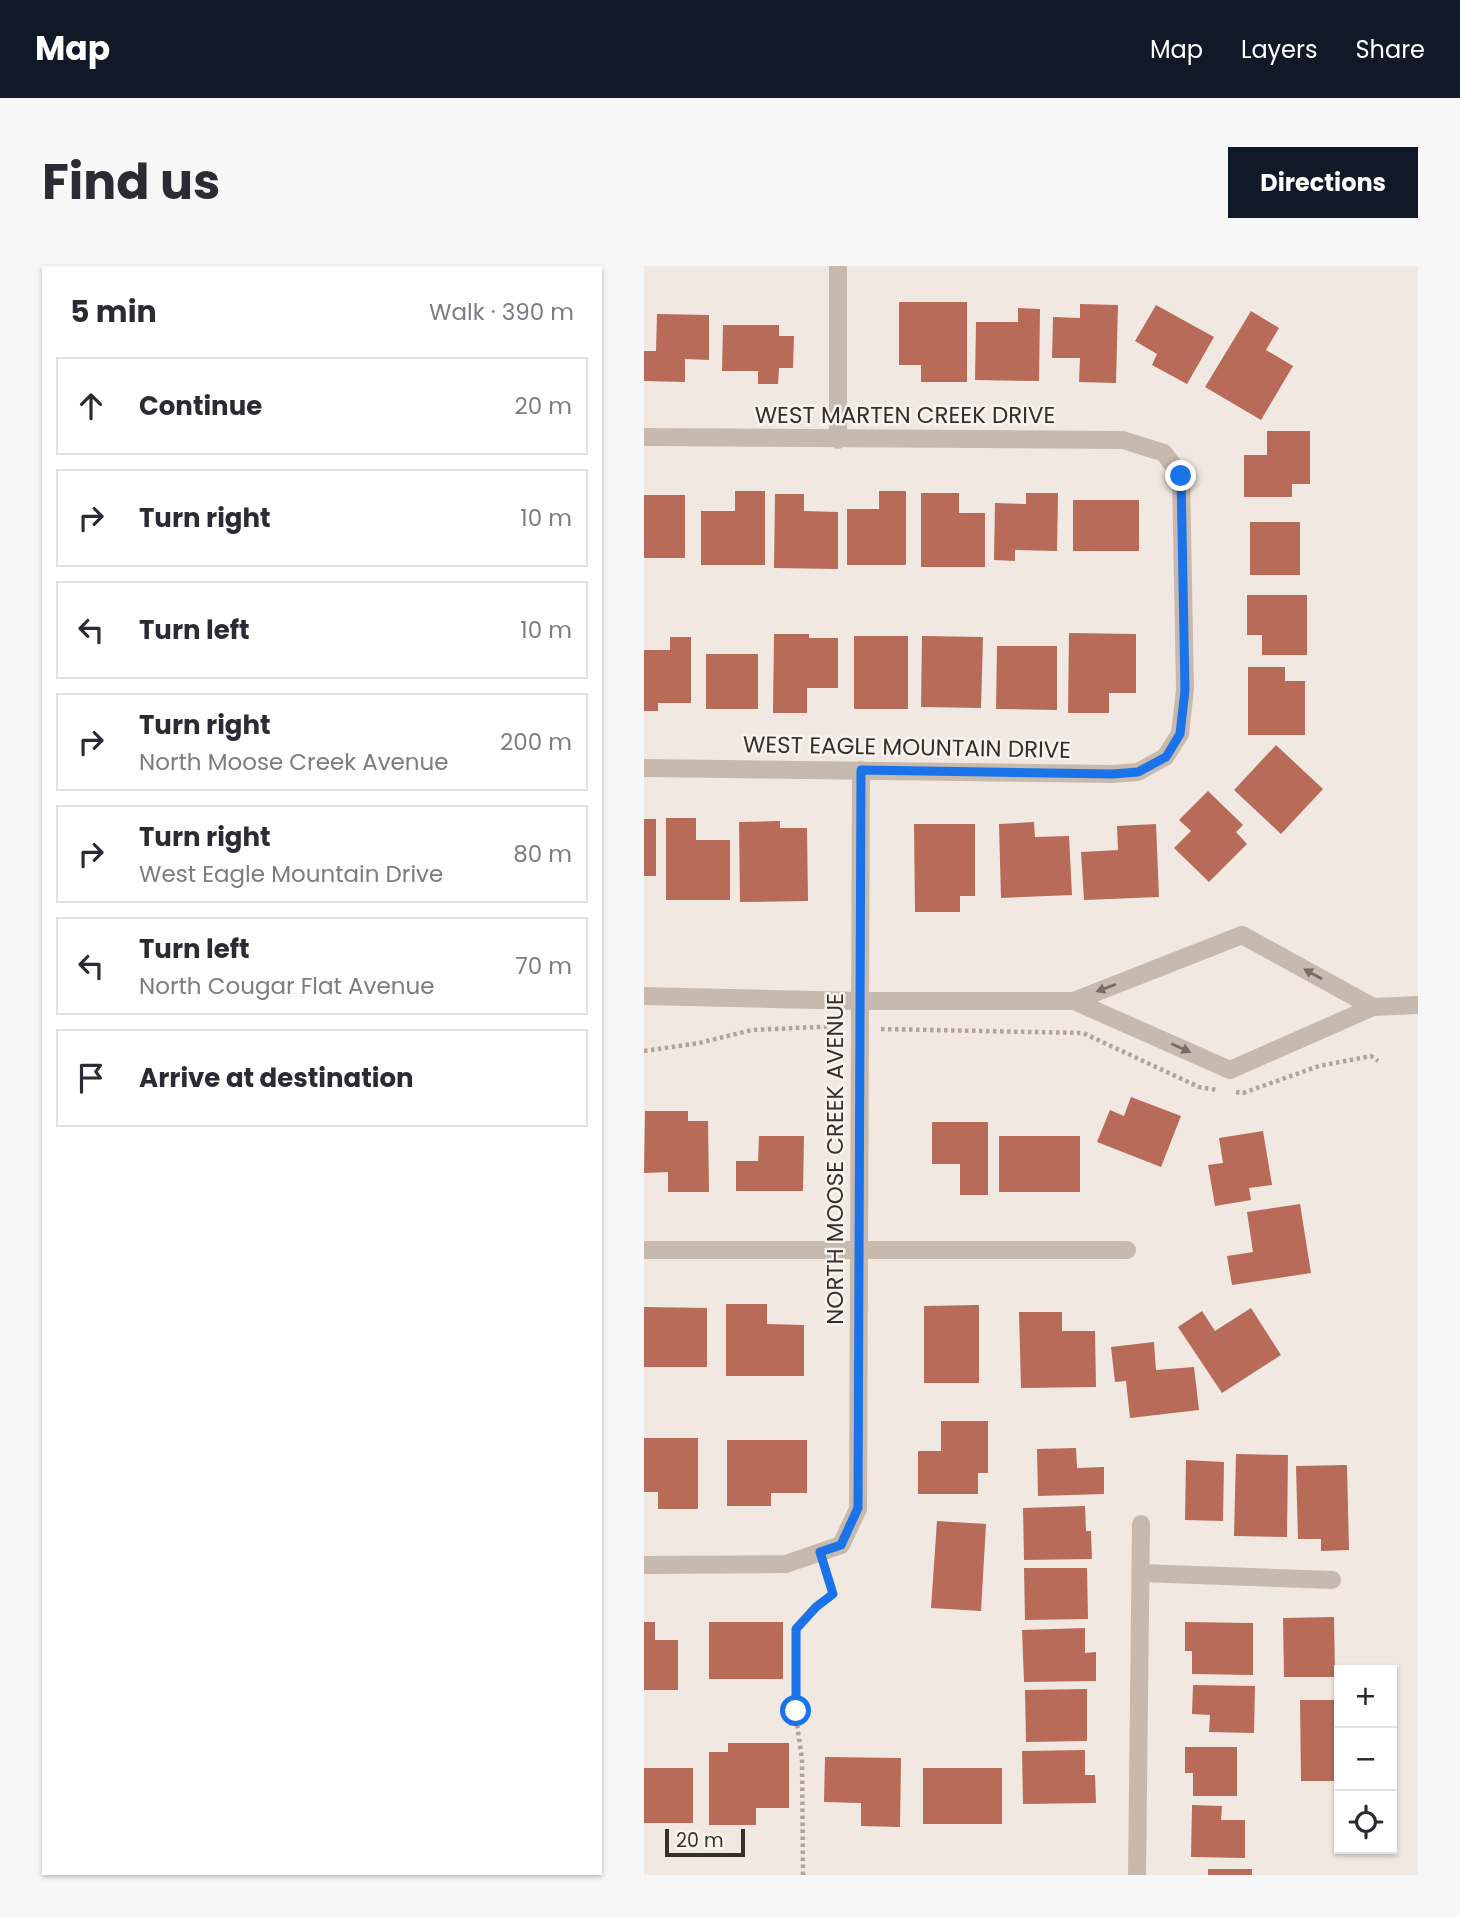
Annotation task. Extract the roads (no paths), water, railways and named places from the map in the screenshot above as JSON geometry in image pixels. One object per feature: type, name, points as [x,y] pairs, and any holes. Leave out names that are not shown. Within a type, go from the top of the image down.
[{"type":"street","points":[[838,266],[838,440]]},
{"type":"street","name":"WEST MARTEN CREEK DRIVE","points":[[644,437],[1123,440],[1164,453],[1181,476],[1185,690],[1180,734],[1166,757]]},
{"type":"street","name":"WEST EAGLE MOUNTAIN DRIVE","points":[[644,768],[1112,774],[1138,772],[1166,757]]},
{"type":"street","name":"NORTH MOOSE CREEK AVENUE","points":[[644,1565],[786,1564],[841,1545],[858,1508],[861,770]]},
{"type":"street","points":[[644,996],[859,1001],[1074,1001],[1242,935],[1373,1007]]},
{"type":"street","points":[[1074,1001],[1230,1069],[1373,1007],[1418,1005]]},
{"type":"street","points":[[644,1250],[1127,1250]]},
{"type":"street","points":[[1137,1875],[1141,1524]]},
{"type":"street","points":[[1141,1573],[1332,1580]]}]
